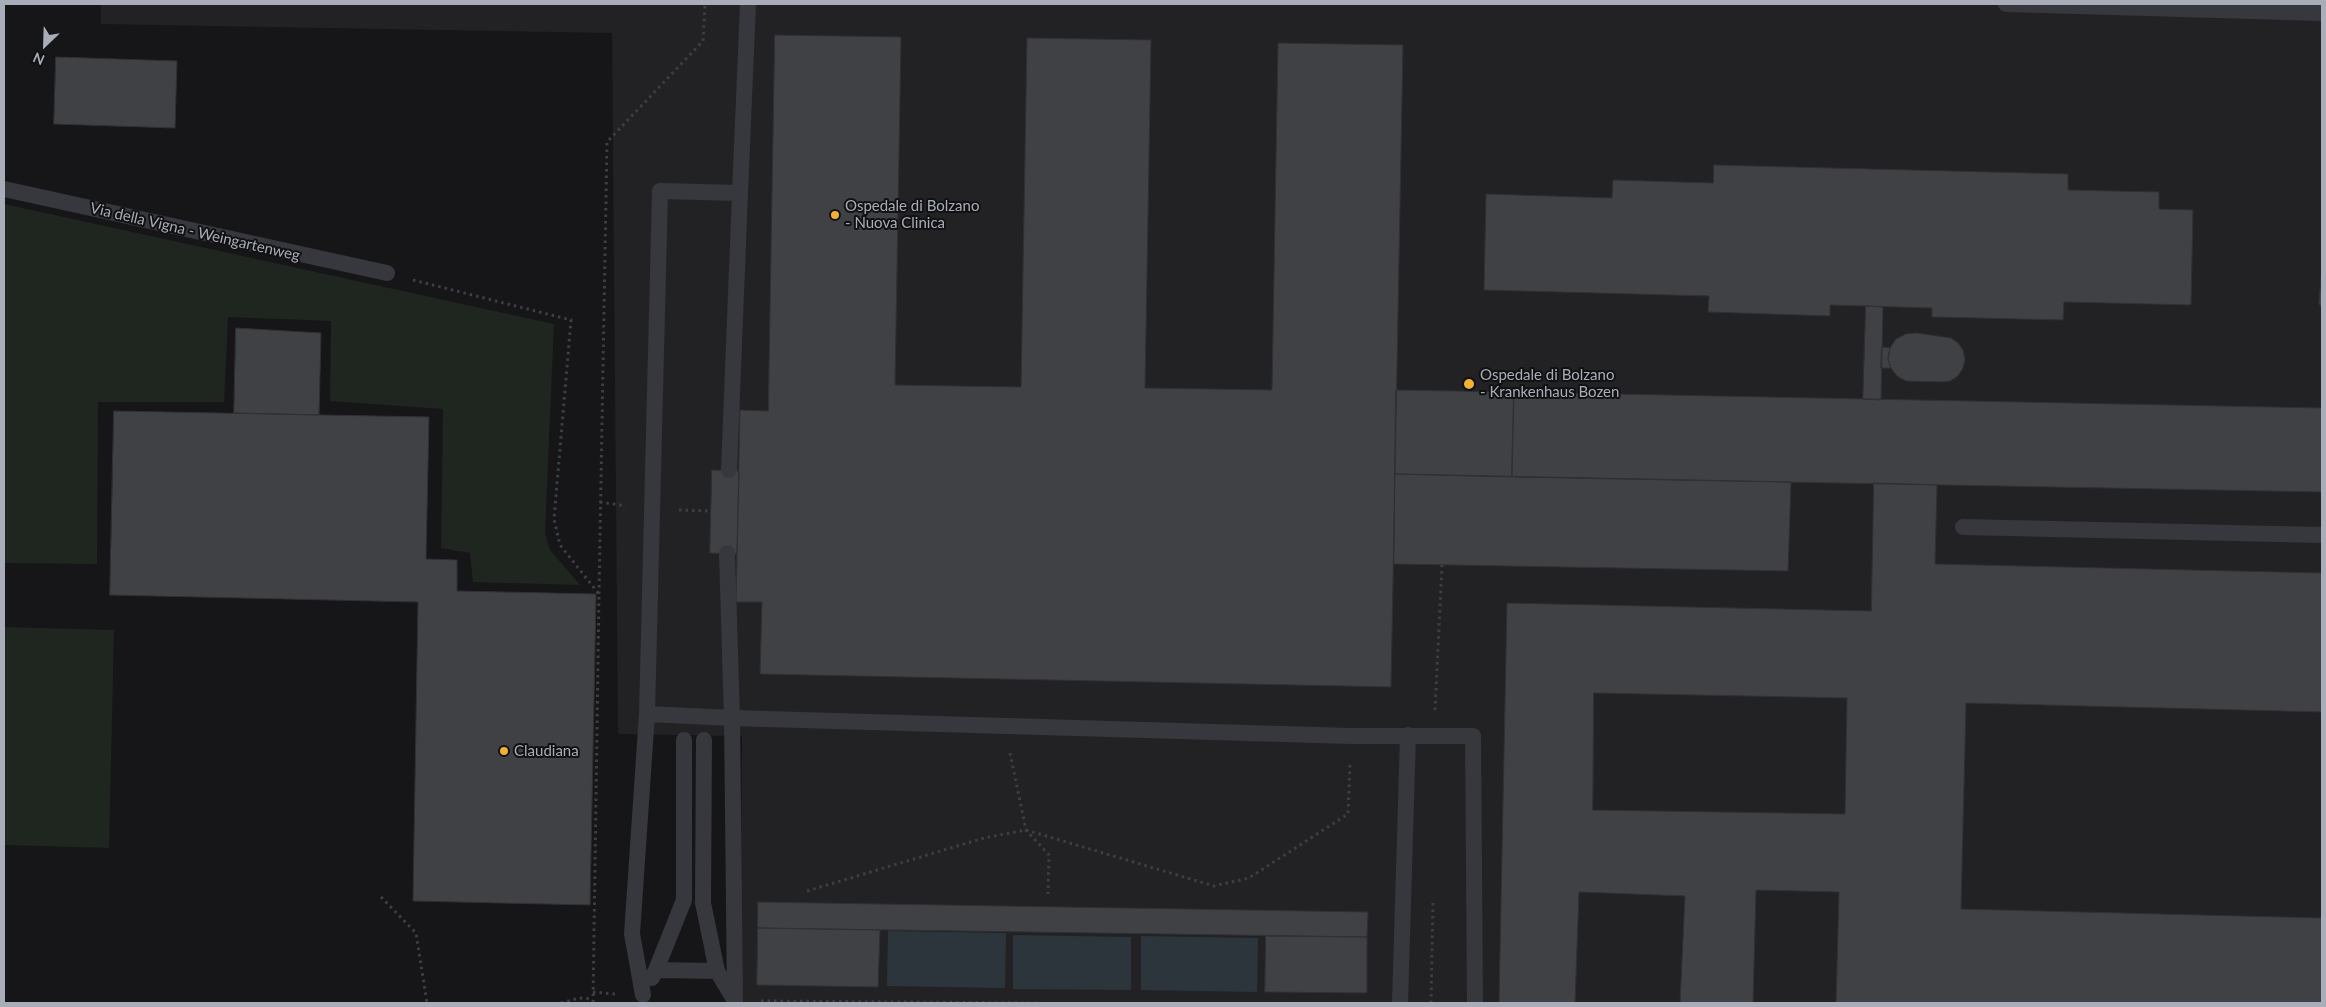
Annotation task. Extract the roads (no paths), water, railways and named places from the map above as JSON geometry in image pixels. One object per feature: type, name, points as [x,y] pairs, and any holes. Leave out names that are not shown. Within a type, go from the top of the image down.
[{"type":"lane","points":[[730,470],[748,4]]},
{"type":"lane","points":[[2006,4],[2322,13]]},
{"type":"lane","name":"Via della Vigna - Weingartenweg","points":[[4,189],[387,274]]},
{"type":"lane","points":[[643,999],[632,934],[646,714],[660,191],[740,193]]},
{"type":"lane","points":[[1963,527],[2322,535]]},
{"type":"lane","points":[[727,553],[732,718],[735,1002]]},
{"type":"lane","points":[[646,714],[1351,736],[1434,734],[1473,736],[1475,1003]]},
{"type":"lane","points":[[1400,1003],[1408,735]]},
{"type":"lane","points":[[643,999],[684,900],[684,740]]},
{"type":"lane","points":[[704,740],[703,903],[717,971],[735,1002]]},
{"type":"lane","points":[[656,970],[717,971]]},
{"type":"place","name":"Ospedale di Bolzano - Nuova Clinica","points":[[835,215]]},
{"type":"place","name":"Ospedale di Bolzano - Krankenhaus Bozen","points":[[1469,384]]},
{"type":"place","name":"Claudiana","points":[[504,751]]}]
